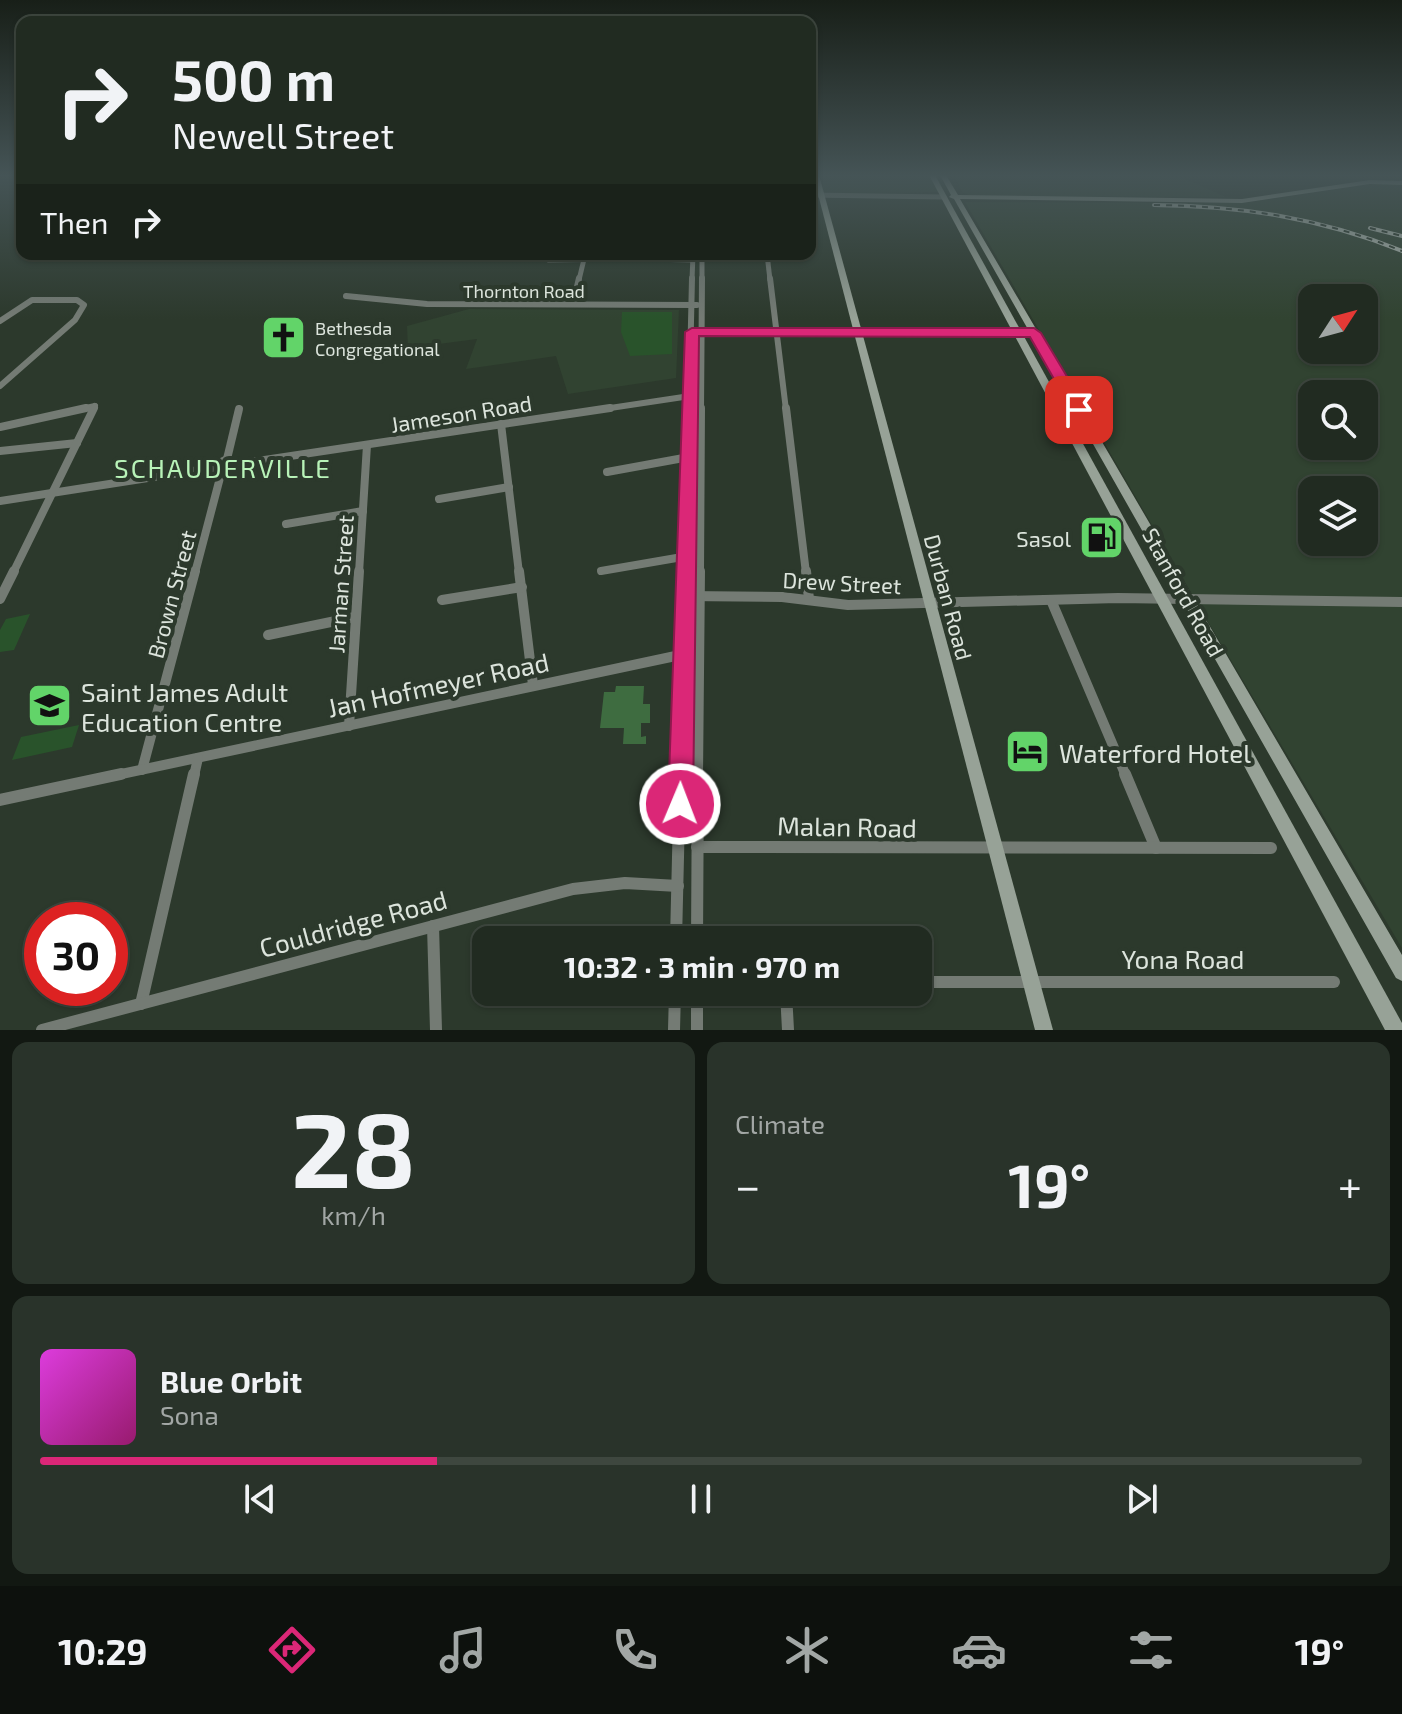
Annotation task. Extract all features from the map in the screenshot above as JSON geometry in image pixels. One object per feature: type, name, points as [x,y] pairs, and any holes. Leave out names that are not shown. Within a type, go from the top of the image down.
[{"type":"main road","name":"Durban Road","points":[[824,223],[858,333],[1044,1030]]},
{"type":"main road","name":"Stanford Road","points":[[958,223],[1395,1030]]},
{"type":"main road","name":"Stanford Road","points":[[971,223],[1402,972]]},
{"type":"street","points":[[573,304],[583,260]]},
{"type":"street","points":[[696,260],[699,596],[697,926]]},
{"type":"street","points":[[768,260],[809,599]]},
{"type":"street","name":"Thornton Road","points":[[346,296],[427,304],[697,305]]},
{"type":"street","points":[[0,321],[22,304],[37,299],[77,300],[84,305],[75,320],[0,386]]},
{"type":"street","points":[[697,332],[1034,333]]},
{"type":"street","points":[[677,926],[690,396],[697,332]]},
{"type":"street","name":"Jameson Road","points":[[237,464],[690,396]]},
{"type":"street","points":[[0,427],[95,406],[0,599]]},
{"type":"street","points":[[216,471],[227,459],[239,409]]},
{"type":"street","points":[[501,424],[533,685]]},
{"type":"street","points":[[0,451],[77,443]]},
{"type":"street","name":"Jarman Street","points":[[349,726],[367,445]]},
{"type":"street","points":[[607,472],[689,457]]},
{"type":"street","points":[[0,501],[233,470],[237,464],[227,459]]},
{"type":"street","name":"Brown Street","points":[[142,770],[216,471]]},
{"type":"street","points":[[439,499],[509,487]]},
{"type":"street","points":[[286,524],[363,511]]},
{"type":"street","points":[[601,571],[688,556]]},
{"type":"street","points":[[442,600],[522,587]]},
{"type":"street","name":"Drew Street","points":[[685,596],[809,599],[848,605],[1164,599],[1402,602]]},
{"type":"street","points":[[1051,600],[1156,848]]},
{"type":"street","points":[[268,635],[355,617]]},
{"type":"street","name":"Jan Hofmeyer Road","points":[[0,800],[699,651]]},
{"type":"street","points":[[141,1004],[198,758]]},
{"type":"street","name":"Malan Road","points":[[697,847],[1271,848]]},
{"type":"street","name":"Couldridge Road","points":[[42,1030],[588,886],[625,883],[678,886]]},
{"type":"street","points":[[433,926],[436,1030]]},
{"type":"street","name":"Yona Road","points":[[932,982],[1334,982]]},
{"type":"street","points":[[674,1030],[675,1006]]},
{"type":"street","points":[[697,1006],[697,1030]]},
{"type":"street","points":[[787,1006],[788,1030]]},
{"type":"shaded area","points":[[977,223],[1402,223],[1402,948],[1204,615]]},
{"type":"shaded area","points":[[469,309],[679,310],[676,378],[568,394],[556,356],[466,369],[477,339],[408,348],[407,326]]},
{"type":"green space","points":[[622,312],[672,312],[672,354],[630,356],[621,332]]},
{"type":"green space","points":[[30,614],[14,650],[0,652],[0,630],[6,619]]},
{"type":"green space","points":[[79,725],[72,747],[12,760],[21,737]]},
{"type":"building","points":[[616,686],[644,686],[643,704],[650,704],[650,723],[641,723],[641,737],[646,736],[646,744],[623,744],[624,728],[600,728],[604,692],[615,692]]},
{"type":"railway","points":[[1315,223],[1402,251]]},
{"type":"railway","points":[[1370,228],[1402,236]]},
{"type":"place","name":"Bethesda Congregational","points":[[284,338]]},
{"type":"place","name":"Sasol","points":[[1102,538]]},
{"type":"place","name":"Saint James Adult Education Centre","points":[[50,706]]},
{"type":"place","name":"Waterford Hotel","points":[[1028,752]]},
{"type":"district","name":"SCHAUDERVILLE","points":[[223,467]]},
{"type":"route","points":[[680,804],[692,332],[1034,333],[1079,410]]}]
